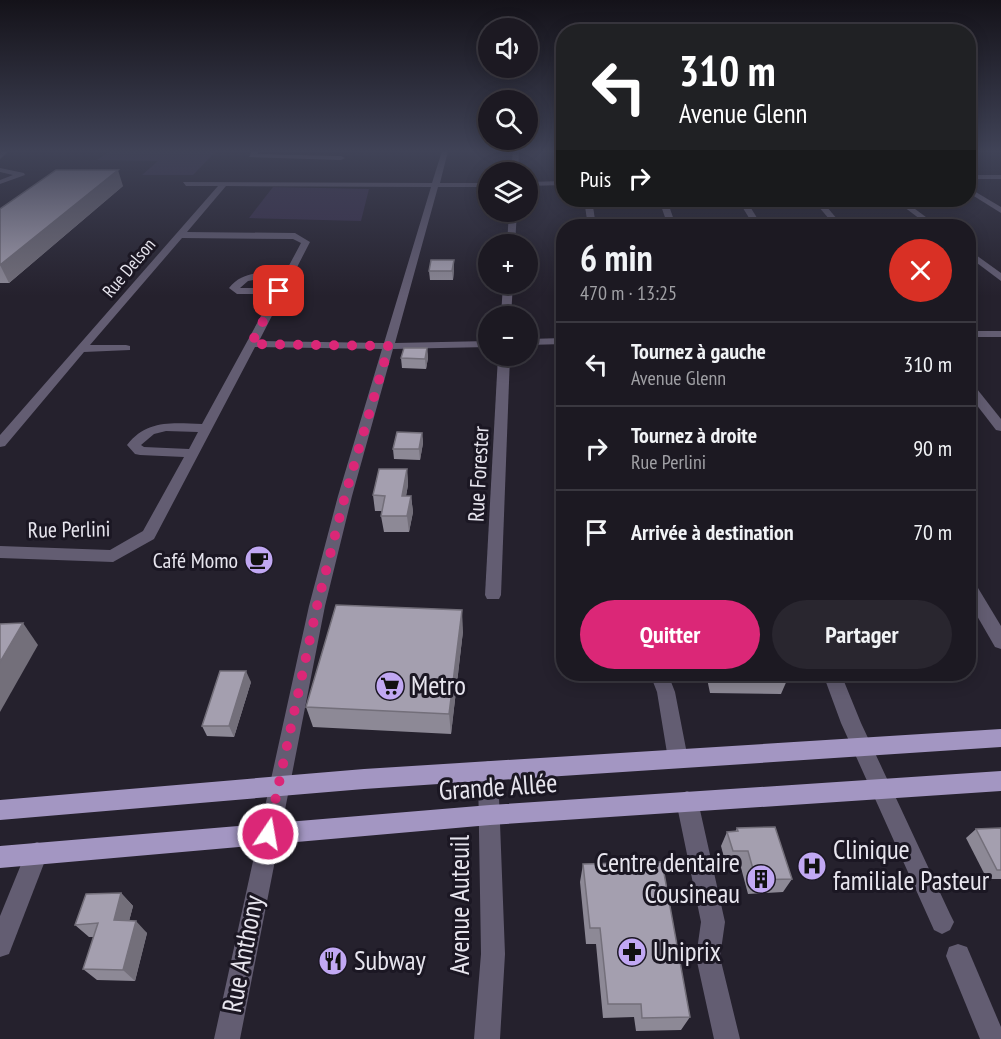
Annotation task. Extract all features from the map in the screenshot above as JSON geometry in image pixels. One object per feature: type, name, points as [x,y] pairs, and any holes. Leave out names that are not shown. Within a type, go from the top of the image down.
[{"type":"main road","name":"Grande Allée","points":[[0,810],[488,771],[1001,738]]},
{"type":"main road","name":"Grande Allée","points":[[0,856],[490,815],[1001,781]]},
{"type":"street","name":"Rue Delson","points":[[0,443],[84,349],[211,199]]},
{"type":"street","name":"Rue Anthony","points":[[227,1039],[277,787],[317,606],[345,496],[430,199]]},
{"type":"street","points":[[983,199],[1001,211]]},
{"type":"street","points":[[824,207],[833,219]]},
{"type":"street","points":[[908,207],[925,219]]},
{"type":"street","name":"Rue Perlini","points":[[0,552],[112,556],[149,535],[306,242],[295,236],[181,235]]},
{"type":"street","points":[[976,258],[1001,278]]},
{"type":"street","points":[[279,291],[237,291],[234,288],[240,279],[249,276],[287,276]]},
{"type":"street","points":[[976,334],[1001,334]]},
{"type":"street","points":[[538,342],[556,341]]},
{"type":"street","points":[[251,344],[389,346],[478,344]]},
{"type":"street","points":[[84,349],[126,348]]},
{"type":"street","name":"Rue Forester","points":[[493,595],[504,366]]},
{"type":"street","points":[[976,396],[1001,427]]},
{"type":"street","points":[[193,453],[140,451],[134,445],[145,431],[155,427],[206,428]]},
{"type":"street","points":[[976,599],[1001,642]]},
{"type":"street","points":[[662,681],[666,692],[678,759]]},
{"type":"street","points":[[834,681],[942,922]]},
{"type":"street","name":"Avenue Auteuil","points":[[487,1039],[486,1018],[494,954],[488,771]]},
{"type":"street","points":[[687,801],[713,922],[708,957],[727,1039]]},
{"type":"street","points":[[0,945],[37,853]]},
{"type":"street","points":[[957,956],[993,1039]]},
{"type":"shaded area","points":[[263,199],[366,199],[361,221],[249,218]]},
{"type":"building","points":[[14,199],[81,199],[0,265],[0,209]]},
{"type":"building","points":[[431,260],[454,260],[452,271],[429,271]]},
{"type":"building","points":[[404,348],[427,348],[425,359],[401,358]]},
{"type":"building","points":[[397,432],[422,433],[419,449],[393,449]]},
{"type":"building","points":[[379,469],[407,469],[402,496],[411,496],[407,516],[381,516],[385,496],[373,495]]},
{"type":"building","name":"Metro","points":[[336,605],[462,610],[449,714],[306,707]]},
{"type":"building","points":[[23,623],[0,662],[0,624]]},
{"type":"building","points":[[220,671],[246,671],[229,726],[202,726]]},
{"type":"building","points":[[775,827],[792,879],[756,880],[748,851],[733,851],[727,832],[738,831],[737,828]]},
{"type":"building","points":[[1001,828],[1001,870],[997,870],[976,829]]},
{"type":"building","name":"Uniprix","points":[[662,862],[690,1017],[642,1018],[641,1004],[608,1004],[600,928],[590,928],[583,864]]},
{"type":"building","points":[[121,893],[114,920],[136,921],[123,970],[83,969],[98,923],[75,925],[86,894]]},
{"type":"place","name":"Café Momo","points":[[259,560]]},
{"type":"place","name":"Metro","points":[[390,686]]},
{"type":"place","name":"Clinique familiale Pasteur","points":[[812,866]]},
{"type":"place","name":"Centre dentaire Cousineau","points":[[761,879]]},
{"type":"place","name":"Uniprix","points":[[632,952]]},
{"type":"place","name":"Subway","points":[[333,961]]},
{"type":"route","points":[[268,834],[311,630],[345,496],[389,346],[251,344],[279,291]]}]
